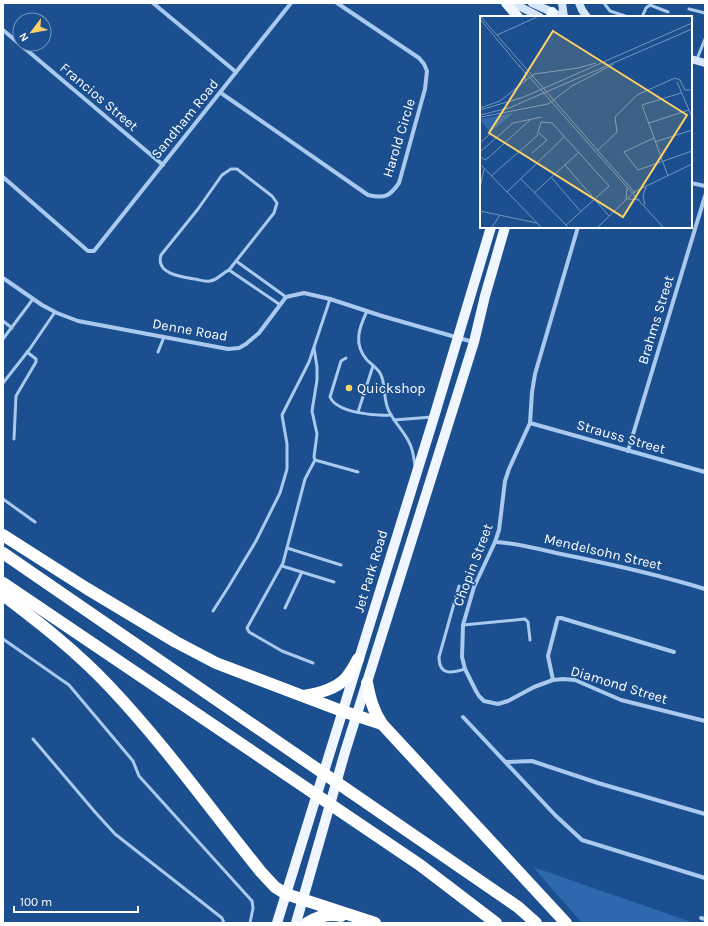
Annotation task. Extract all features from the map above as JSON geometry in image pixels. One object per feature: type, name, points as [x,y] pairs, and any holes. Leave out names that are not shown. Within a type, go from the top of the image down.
[{"type":"highway","points":[[3,535],[86,588],[176,642],[216,663],[342,711],[382,724]]},
{"type":"highway","points":[[3,553],[518,907],[536,923]]},
{"type":"highway","points":[[3,583],[420,865],[496,923]]},
{"type":"highway","points":[[3,595],[62,642],[109,686],[157,741],[261,872],[275,887],[286,894],[370,922]]},
{"type":"highway","points":[[304,696],[333,688],[346,678],[358,659]]},
{"type":"highway","points":[[367,683],[371,705],[382,724],[566,923]]},
{"type":"highway","points":[[308,923],[314,918],[324,915],[335,915],[370,922]]},
{"type":"main road","points":[[506,3],[517,16]]},
{"type":"main road","points":[[513,3],[538,16]]},
{"type":"main road","points":[[532,3],[551,15],[562,4]]},
{"type":"main road","points":[[579,3],[586,16]]},
{"type":"main road","points":[[562,4],[564,16]]},
{"type":"main road","name":"Jet Park Road","points":[[277,923],[458,339],[491,228]]},
{"type":"main road","name":"Jet Park Road","points":[[296,923],[345,752],[474,342],[485,296],[505,228]]},
{"type":"street","points":[[153,3],[236,72]]},
{"type":"street","name":"Sandham Road","points":[[3,177],[88,251],[92,252],[97,249],[291,3]]},
{"type":"street","name":"Harold Circle","points":[[221,92],[368,195],[384,197],[392,193],[399,183],[425,89],[427,71],[419,58],[337,3]]},
{"type":"street","name":"Francios Street","points":[[3,30],[163,165]]},
{"type":"street","points":[[692,183],[705,186]]},
{"type":"street","name":"Brahms Street","points":[[628,450],[705,196]]},
{"type":"street","name":"Chopin Street","points":[[484,701],[479,696],[462,657],[463,625],[474,587],[495,542],[502,517],[506,475],[530,423],[532,392],[542,344],[578,228]]},
{"type":"street","name":"Denne Road","points":[[3,278],[54,312],[78,321],[228,349],[239,348],[259,333],[286,297]]},
{"type":"street","points":[[286,297],[304,293],[330,299],[367,312],[458,339],[474,342]]},
{"type":"street","name":"Strauss Street","points":[[530,423],[705,472]]},
{"type":"street","name":"Mendelsohn Street","points":[[495,542],[523,545],[677,580],[705,589]]},
{"type":"street","points":[[553,680],[548,656],[558,618],[674,652]]},
{"type":"street","name":"Diamond Street","points":[[484,701],[494,704],[504,703],[534,687],[553,680],[576,680],[621,700],[705,721]]},
{"type":"street","points":[[463,717],[555,815],[582,840],[705,878]]},
{"type":"street","points":[[506,762],[538,763],[705,814]]},
{"type":"lane","points":[[604,3],[610,11],[625,16]]},
{"type":"lane","points":[[642,16],[646,8],[650,4],[668,12]]},
{"type":"lane","points":[[689,9],[705,12]]},
{"type":"lane","points":[[698,61],[705,39]]},
{"type":"lane","points":[[231,169],[237,169],[272,196],[277,203],[274,213],[236,261],[229,270],[214,280],[208,282],[178,277],[164,269],[160,262],[161,255],[198,210],[222,175],[231,169]]},
{"type":"lane","points":[[236,261],[286,297]]},
{"type":"lane","points":[[229,270],[280,304]]},
{"type":"lane","points":[[3,339],[33,299]]},
{"type":"lane","points":[[213,611],[256,541],[280,493],[287,469],[287,444],[282,416],[302,376],[330,299]]},
{"type":"lane","points":[[3,383],[27,352],[54,312]]},
{"type":"lane","points":[[367,312],[360,326],[358,338],[359,344],[364,356],[380,373],[383,380],[386,402],[391,415],[410,444],[416,474]]},
{"type":"lane","points":[[3,321],[12,328]]},
{"type":"lane","points":[[158,352],[164,337]]},
{"type":"lane","points":[[313,347],[318,367],[312,411],[317,434],[315,460],[305,479],[282,566],[247,628],[247,630],[282,651],[313,663]]},
{"type":"lane","points":[[14,439],[16,396],[36,362],[36,359],[27,352]]},
{"type":"lane","points":[[346,358],[341,361],[330,397],[336,406],[379,416],[391,415]]},
{"type":"lane","points":[[358,412],[373,366]]},
{"type":"lane","points":[[394,420],[434,417]]},
{"type":"lane","points":[[315,460],[358,472]]},
{"type":"lane","points":[[3,499],[35,522]]},
{"type":"lane","points":[[286,548],[341,565]]},
{"type":"lane","points":[[282,566],[334,582]]},
{"type":"lane","points":[[285,608],[302,572]]},
{"type":"lane","points":[[459,586],[439,657],[439,663],[448,673],[454,673],[466,669]]},
{"type":"lane","points":[[463,625],[525,619],[528,622],[530,640]]},
{"type":"lane","points":[[3,639],[69,685],[80,697],[96,719],[133,761],[139,776],[252,901],[254,908],[250,923]]},
{"type":"lane","points":[[33,739],[94,812],[115,834],[222,918],[224,923]]},
{"type":"shaded area","points":[[533,867],[694,923],[582,923]]},
{"type":"place","name":"Quickshop","points":[[349,388]]}]
